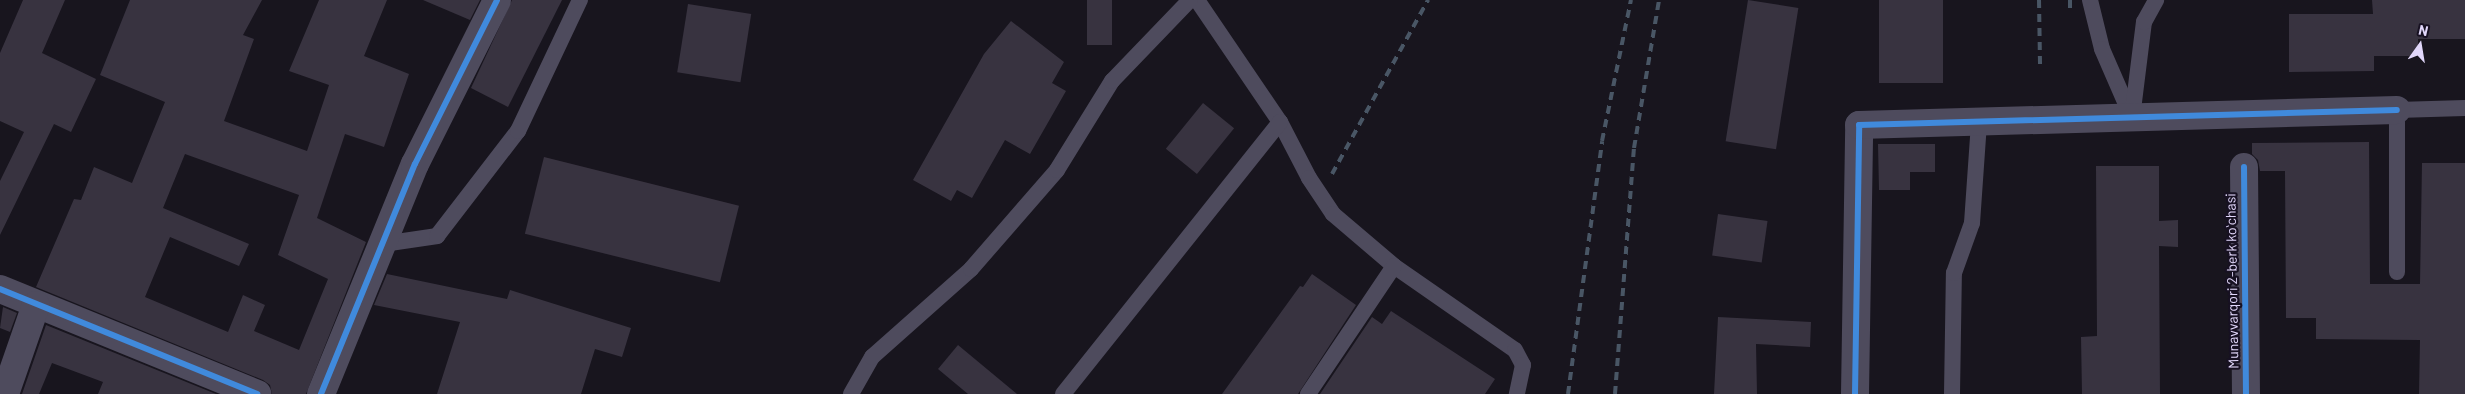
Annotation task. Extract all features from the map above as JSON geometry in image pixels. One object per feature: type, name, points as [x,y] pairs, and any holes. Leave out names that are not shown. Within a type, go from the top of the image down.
[{"type":"street","points":[[322,394],[415,164],[497,0]]},
{"type":"street","points":[[1855,394],[1859,125],[2398,110]]},
{"type":"street","name":"Munavvarqori 2-berk koʻchasi","points":[[2244,167],[2246,394]]},
{"type":"street","points":[[0,289],[252,393]]},
{"type":"street","points":[[5,394],[36,305]]},
{"type":"lane","points":[[382,244],[437,236],[518,131],[580,0]]},
{"type":"lane","points":[[851,394],[872,357],[971,269],[1044,184],[1112,81],[1190,0]]},
{"type":"lane","points":[[1197,0],[1280,122],[1308,178],[1333,214],[1394,266],[1515,350],[1523,365],[1517,394]]},
{"type":"lane","points":[[2090,0],[2102,49],[2132,118]]},
{"type":"lane","points":[[2132,118],[2144,22],[2156,0]]},
{"type":"lane","points":[[2397,272],[2398,110],[2465,108]]},
{"type":"lane","points":[[1063,394],[1280,122]]},
{"type":"lane","points":[[1952,394],[1954,273],[1972,223],[1979,122]]},
{"type":"lane","points":[[1308,394],[1394,266]]},
{"type":"building","points":[[23,0],[65,0],[42,53],[96,79],[71,132],[54,124],[0,235],[0,181],[24,132],[0,121],[0,53]]},
{"type":"building","points":[[130,0],[262,0],[243,35],[254,39],[224,121],[307,151],[329,85],[289,71],[319,0],[387,0],[364,56],[409,74],[384,147],[345,134],[317,218],[366,242],[306,394],[272,394],[270,385],[263,380],[36,287],[74,199],[81,200],[94,167],[132,183],[165,102],[100,75]],"holes":[[[185,154],[299,195],[278,255],[328,279],[299,350],[254,331],[265,305],[243,295],[228,332],[145,297],[170,237],[239,266],[249,244],[163,208]]]},
{"type":"building","points":[[423,0],[480,0],[470,20]]},
{"type":"building","points":[[512,0],[562,0],[508,107],[471,88]]},
{"type":"building","points":[[1087,0],[1112,0],[1112,45],[1087,45]]},
{"type":"building","points":[[1748,0],[1798,8],[1776,149],[1726,141]]},
{"type":"building","points":[[1879,0],[1943,0],[1943,83],[1879,83]]},
{"type":"building","points":[[2372,0],[2465,0],[2465,39],[2418,39],[2418,56],[2374,56],[2374,71],[2289,72],[2289,14],[2373,14]]},
{"type":"building","points":[[688,4],[751,14],[740,82],[677,72]]},
{"type":"building","points":[[1011,21],[1064,62],[1052,83],[1066,91],[1030,154],[1005,140],[972,198],[957,190],[951,201],[913,180],[984,54]]},
{"type":"building","points":[[1203,103],[1234,128],[1197,174],[1166,149]]},
{"type":"building","points":[[2369,142],[2370,284],[2420,284],[2422,163],[2465,163],[2465,394],[2419,394],[2420,340],[2316,339],[2316,318],[2286,318],[2285,171],[2260,171],[2258,160],[2252,154],[2252,143]]},
{"type":"building","points":[[1878,144],[1935,144],[1935,172],[1910,172],[1910,190],[1879,190]]},
{"type":"building","points":[[544,157],[739,206],[720,282],[525,234]]},
{"type":"building","points":[[2096,166],[2159,166],[2159,221],[2178,220],[2178,247],[2159,246],[2160,394],[2082,394],[2081,337],[2097,336]]},
{"type":"building","points":[[1718,214],[1768,221],[1762,263],[1712,256]]},
{"type":"building","points":[[387,274],[507,299],[510,290],[631,328],[622,357],[595,349],[581,394],[437,394],[460,322],[374,305]]},
{"type":"building","points":[[1312,274],[1356,305],[1298,394],[1222,394],[1300,286],[1303,287]]},
{"type":"building","points":[[3,307],[17,313],[10,332],[0,328]]},
{"type":"building","points":[[1391,311],[1495,379],[1485,394],[1320,394],[1372,317],[1382,324]]},
{"type":"building","points":[[1718,317],[1811,322],[1810,347],[1756,344],[1757,394],[1714,394]]},
{"type":"building","points":[[46,325],[216,394],[98,394],[103,382],[52,363],[39,394],[22,394]]},
{"type":"building","points":[[958,345],[1017,394],[968,394],[938,369]]},
{"type":"railway","points":[[1332,174],[1428,0]]},
{"type":"railway","points":[[1568,394],[1602,141],[1631,0]]},
{"type":"railway","points":[[1615,394],[1634,148],[1659,0]]},
{"type":"railway","points":[[2039,0],[2040,64]]},
{"type":"railway","points":[[2070,0],[2070,11]]},
{"type":"cycle path","points":[[321,394],[415,164],[497,0]]},
{"type":"cycle path","points":[[1855,394],[1859,125],[2397,110]]},
{"type":"cycle path","points":[[2244,167],[2246,394]]},
{"type":"cycle path","points":[[0,289],[257,394]]}]
